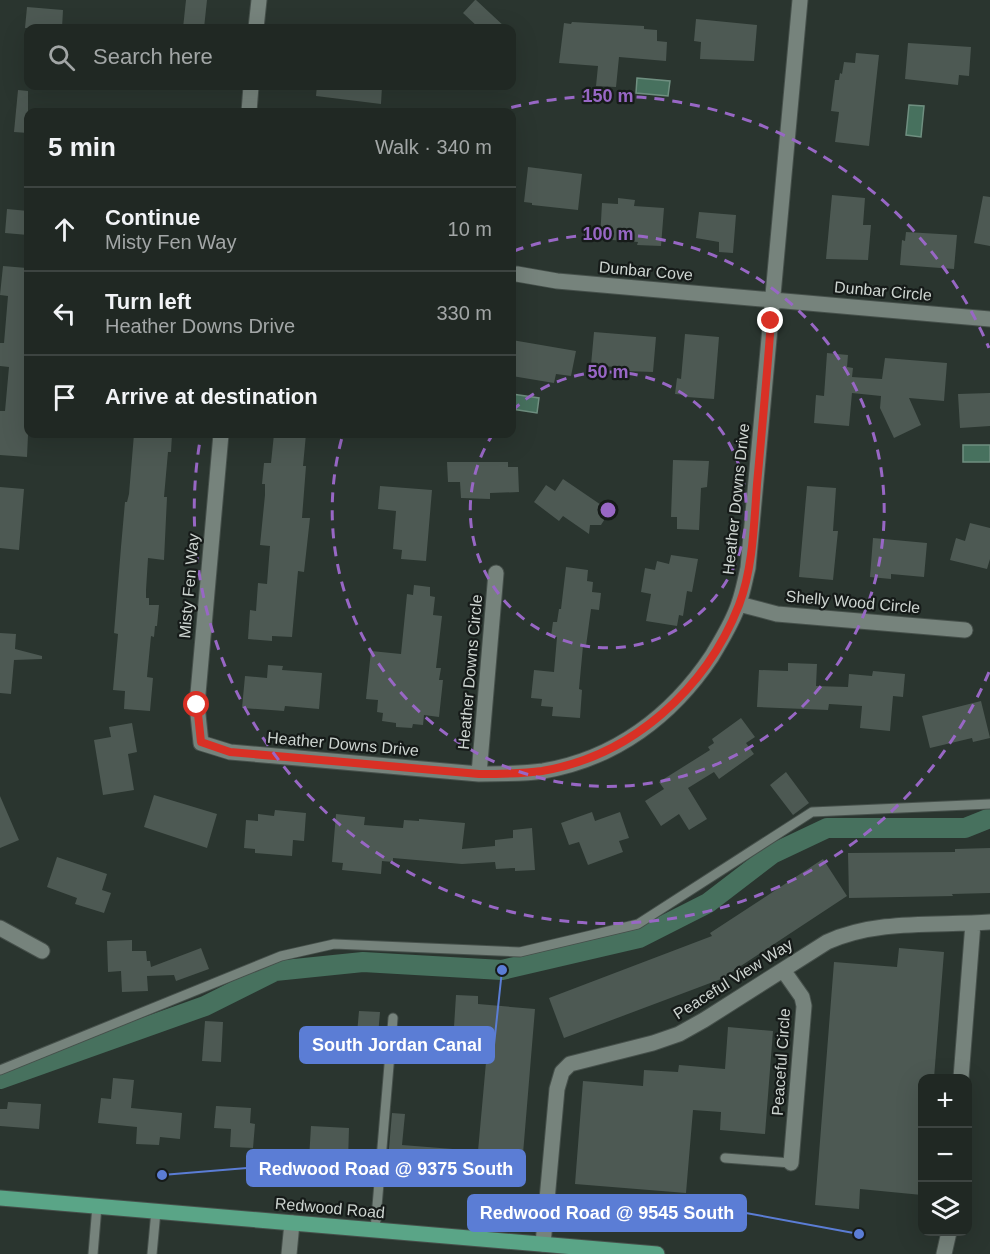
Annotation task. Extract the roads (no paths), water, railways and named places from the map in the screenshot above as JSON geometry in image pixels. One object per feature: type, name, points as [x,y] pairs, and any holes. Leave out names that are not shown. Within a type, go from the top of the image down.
[{"type":"main road","name":"Redwood Road","points":[[0,1198],[657,1254]]},
{"type":"street","points":[[256,24],[259,0]]},
{"type":"street","name":"Heather Downs Drive","points":[[201,742],[230,752],[479,774],[533,772],[570,764],[622,743],[668,711],[688,690],[724,637],[739,604],[748,568],[800,0]]},
{"type":"street","points":[[249,108],[251,90]]},
{"type":"street","name":"Dunbar Cove","points":[[517,274],[557,281],[773,300]]},
{"type":"street","name":"Dunbar Circle","points":[[773,300],[990,319]]},
{"type":"street","name":"Misty Fen Way","points":[[201,742],[197,705],[221,438]]},
{"type":"street","name":"Heather Downs Circle","points":[[479,774],[496,573]]},
{"type":"street","name":"Shelly Wood Circle","points":[[739,604],[777,614],[965,630]]},
{"type":"street","name":"Peaceful View Way","points":[[543,1244],[556,1089],[562,1072],[570,1064],[679,1034],[827,942],[858,930],[874,927],[990,922]]},
{"type":"street","points":[[962,1074],[973,923]]},
{"type":"street","points":[[0,928],[42,951]]},
{"type":"street","name":"Peaceful Circle","points":[[783,970],[802,997],[804,1006],[791,1163]]},
{"type":"street","points":[[289,1254],[292,1223]]},
{"type":"street","points":[[944,1254],[948,1236]]},
{"type":"lane","points":[[0,1070],[281,956],[334,944],[520,952],[638,924],[812,812],[990,804]]},
{"type":"lane","points":[[375,1230],[393,1018]]},
{"type":"lane","points":[[725,1158],[791,1163]]},
{"type":"lane","points":[[93,1254],[97,1206]]},
{"type":"lane","points":[[152,1254],[156,1211]]},
{"type":"waterway","points":[[0,1079],[205,1006],[275,971],[363,962],[502,970],[639,938],[708,903],[772,854],[827,828],[965,828],[990,818]]},
{"type":"place","name":"South Jordan Canal","points":[[502,970]]},
{"type":"place","name":"Redwood Road @ 9375 South","points":[[162,1175]]},
{"type":"place","name":"Redwood Road @ 9545 South","points":[[859,1234]]}]
